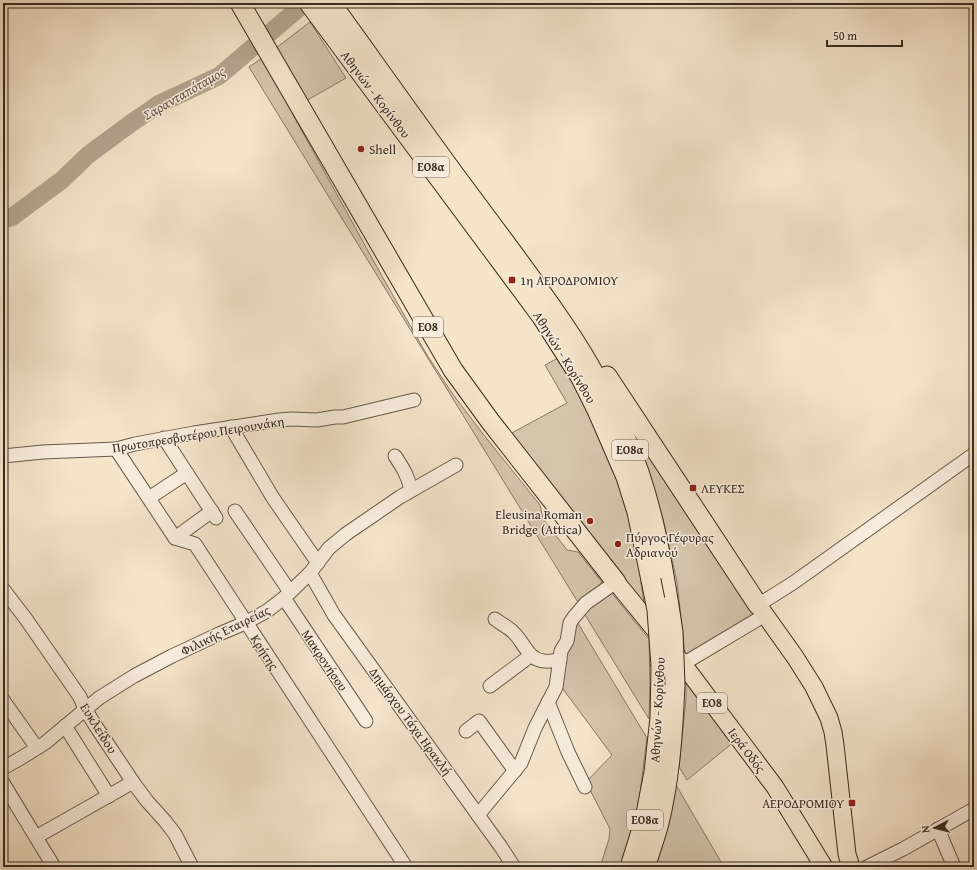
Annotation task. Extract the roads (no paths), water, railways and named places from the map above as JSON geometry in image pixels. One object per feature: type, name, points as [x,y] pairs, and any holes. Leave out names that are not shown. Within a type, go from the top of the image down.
[{"type":"highway","name":"ΕΟ8","points":[[240,3],[453,370],[490,421],[616,582]]},
{"type":"highway","name":"Αθηνών - Κορίνθου","points":[[323,7],[463,186],[553,308],[592,370],[626,438],[639,472],[651,509],[669,606],[673,639],[675,684],[672,737],[665,790],[659,823],[645,867]]},
{"type":"highway","name":"Αθηνών - Κορίνθου","points":[[323,7],[537,310],[581,378],[626,477],[637,512],[657,610],[661,666],[660,718],[654,772],[645,819],[630,867]]},
{"type":"highway","points":[[553,308],[591,351],[762,610]]},
{"type":"main road","name":"Ιερά Οδός","points":[[616,582],[683,664],[775,787],[824,866]]},
{"type":"main road","points":[[762,610],[814,687],[828,718],[832,732],[835,745],[849,861],[824,866]]},
{"type":"street","name":"Πρωτοπρεσβυτέρου Πειρουνάκη","points":[[3,456],[43,452],[116,449],[164,438],[292,418],[317,420],[343,418],[414,400]]},
{"type":"street","name":"Δημάρχου Τάχα Ηρακλή","points":[[231,427],[314,568],[334,615],[514,867]]},
{"type":"street","points":[[116,449],[175,538],[214,515],[164,438]]},
{"type":"street","points":[[683,664],[762,610],[793,583],[974,454]]},
{"type":"street","points":[[394,456],[404,470],[409,480],[411,490]]},
{"type":"street","name":"Φιλικής Εταιρείας","points":[[3,768],[37,748],[98,698],[134,676],[267,611],[287,595],[314,568],[329,548],[346,534],[411,490],[456,465]]},
{"type":"street","points":[[149,498],[187,473]]},
{"type":"street","name":"Μακρονήσου","points":[[235,511],[366,721]]},
{"type":"street","name":"Κρήτης","points":[[175,538],[195,544],[406,867]]},
{"type":"street","points":[[478,815],[521,763],[535,728],[556,687],[561,651],[567,641],[570,623],[586,604],[616,582]]},
{"type":"street","name":"Ευκλείδου","points":[[3,589],[80,696],[85,709],[147,802],[175,834],[192,867]]},
{"type":"street","points":[[495,619],[518,637],[530,656],[537,660],[544,661],[560,660]]},
{"type":"street","points":[[490,686],[530,656]]},
{"type":"street","points":[[3,700],[37,748]]},
{"type":"street","points":[[548,702],[568,752],[586,787]]},
{"type":"street","points":[[466,731],[479,721],[515,771]]},
{"type":"street","points":[[65,726],[109,796]]},
{"type":"street","points":[[36,837],[133,782]]},
{"type":"street","points":[[3,783],[54,867]]},
{"type":"street","points":[[867,867],[974,809]]},
{"type":"street","points":[[938,829],[954,867]]},
{"type":"waterway","name":"Σαρανταπόταμος","points":[[3,220],[12,217],[62,180],[88,155],[159,104],[219,76],[305,3]]},
{"type":"place","name":"Shell","points":[[361,149]]},
{"type":"place","name":"1η ΑΕΡΟΔΡΟΜΙΟΥ","points":[[512,280]]},
{"type":"place","name":"ΛΕΥΚΕΣ","points":[[693,488]]},
{"type":"place","name":"Eleusina Roman Bridge (Attica)","points":[[590,521]]},
{"type":"place","name":"Πύργος Γέφυρας Αδριανού","points":[[618,544]]},
{"type":"place","name":"ΑΕΡΟΔΡΟΜΙΟΥ","points":[[852,803]]}]
